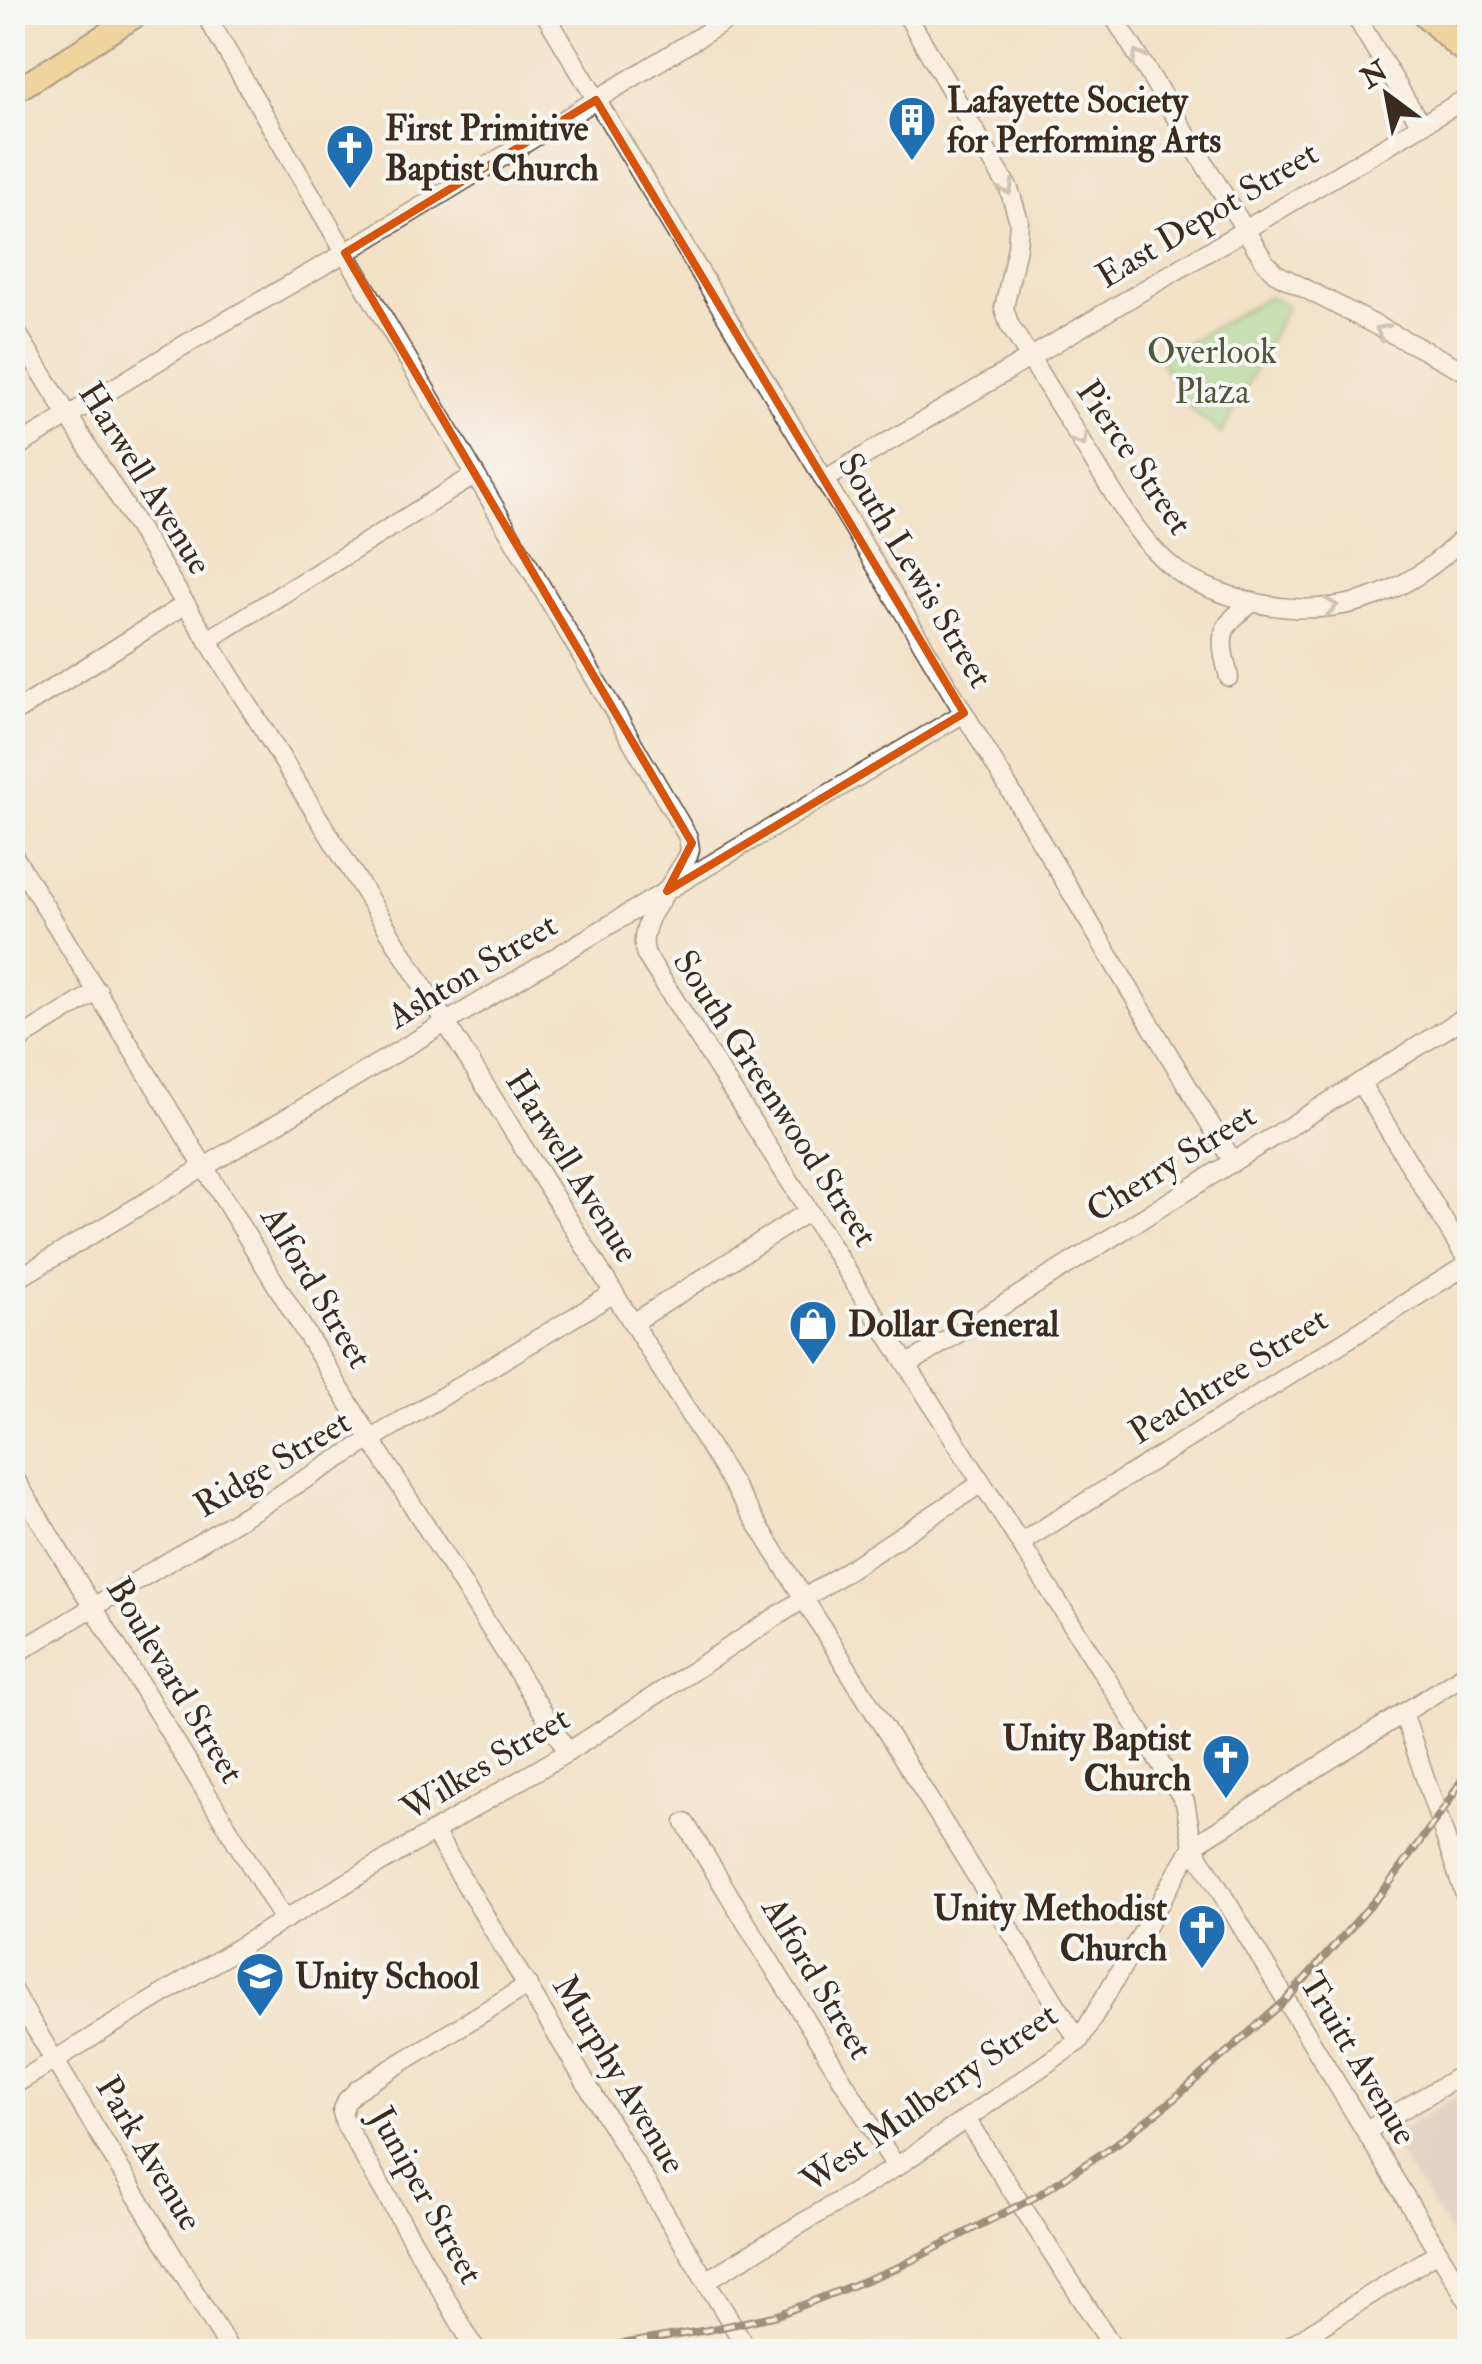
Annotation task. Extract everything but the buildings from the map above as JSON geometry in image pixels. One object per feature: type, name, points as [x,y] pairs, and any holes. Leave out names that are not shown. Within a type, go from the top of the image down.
[{"type":"highway","points":[[1423,12],[1464,49]]},
{"type":"main road","points":[[12,94],[142,12]]},
{"type":"street","name":"South Greenwood Street","points":[[204,12],[688,837],[688,856],[646,928],[646,955],[1185,1802],[1193,1846]]},
{"type":"street","name":"South Lewis Street","points":[[544,12],[1233,1162]]},
{"type":"street","points":[[12,450],[740,12]]},
{"type":"street","name":"Pierce Street","points":[[905,12],[1016,206],[1018,247],[1004,308],[1009,324],[1125,512],[1162,558],[1194,581],[1252,603],[1310,609],[1360,602],[1419,576],[1470,530]]},
{"type":"street","points":[[1111,12],[1275,274],[1470,374]]},
{"type":"street","points":[[1354,12],[1420,125]]},
{"type":"street","name":"East Depot Street","points":[[824,480],[1468,100]]},
{"type":"street","name":"Harwell Avenue","points":[[12,325],[1079,2041]]},
{"type":"street","points":[[208,640],[476,474]]},
{"type":"street","points":[[1230,677],[1223,648],[1224,632],[1232,618],[1252,603]]},
{"type":"street","points":[[12,714],[186,604]]},
{"type":"street","name":"Ashton Street","points":[[12,1282],[964,714]]},
{"type":"street","name":"Alford Street","points":[[12,853],[372,1441],[568,1752]]},
{"type":"street","points":[[12,1044],[98,991]]},
{"type":"street","name":"Cherry Street","points":[[907,1365],[1470,1014]]},
{"type":"street","points":[[1360,1082],[1469,1263]]},
{"type":"street","points":[[632,1323],[809,1211]]},
{"type":"street","name":"Peachtree Street","points":[[1020,1543],[1469,1263]]},
{"type":"street","name":"Ridge Street","points":[[12,1656],[614,1293]]},
{"type":"street","name":"Boulevard Street","points":[[12,1474],[284,1920]]},
{"type":"street","name":"Wilkes Street","points":[[12,2086],[568,1752],[982,1483]]},
{"type":"street","name":"West Mulberry Street","points":[[707,2280],[896,2167],[1079,2041],[1193,1846],[1470,1671]]},
{"type":"street","points":[[1403,1713],[1470,1910]]},
{"type":"street","name":"Alford Street","points":[[685,1822],[896,2167]]},
{"type":"street","name":"Murphy Avenue","points":[[434,1832],[749,2352]]},
{"type":"street","name":"Truitt Avenue","points":[[1193,1846],[1470,2304]]},
{"type":"street","name":"Juniper Street","points":[[474,2346],[345,2124],[342,2112],[347,2100],[372,2078],[528,1985]]},
{"type":"street","name":"Park Avenue","points":[[12,1990],[231,2352]]},
{"type":"street","points":[[1366,2131],[1470,2070]]},
{"type":"street","points":[[966,2119],[1116,2352]]},
{"type":"street","points":[[1280,2352],[1438,2252]]},
{"type":"highlighted area","points":[[596,100],[964,713],[667,891],[692,843],[345,253]]},
{"type":"shaded area","points":[[1469,2088],[1469,2263],[1387,2138]]},
{"type":"green space","name":"Overlook Plaza","points":[[1269,296],[1287,306],[1222,434],[1190,409],[1159,359]]},
{"type":"railway","points":[[571,2352],[778,2315],[899,2267],[1037,2196],[1116,2144],[1175,2098],[1286,2000],[1386,1888],[1470,1766]]},
{"type":"place","name":"Lafayette Society for Performing Arts","points":[[912,162]]},
{"type":"place","name":"First Primitive Baptist Church","points":[[350,190]]},
{"type":"place","name":"Dollar General","points":[[813,1366]]},
{"type":"place","name":"Unity Baptist Church","points":[[1226,1800]]},
{"type":"place","name":"Unity Methodist Church","points":[[1202,1970]]},
{"type":"place","name":"Unity School","points":[[260,2018]]}]
